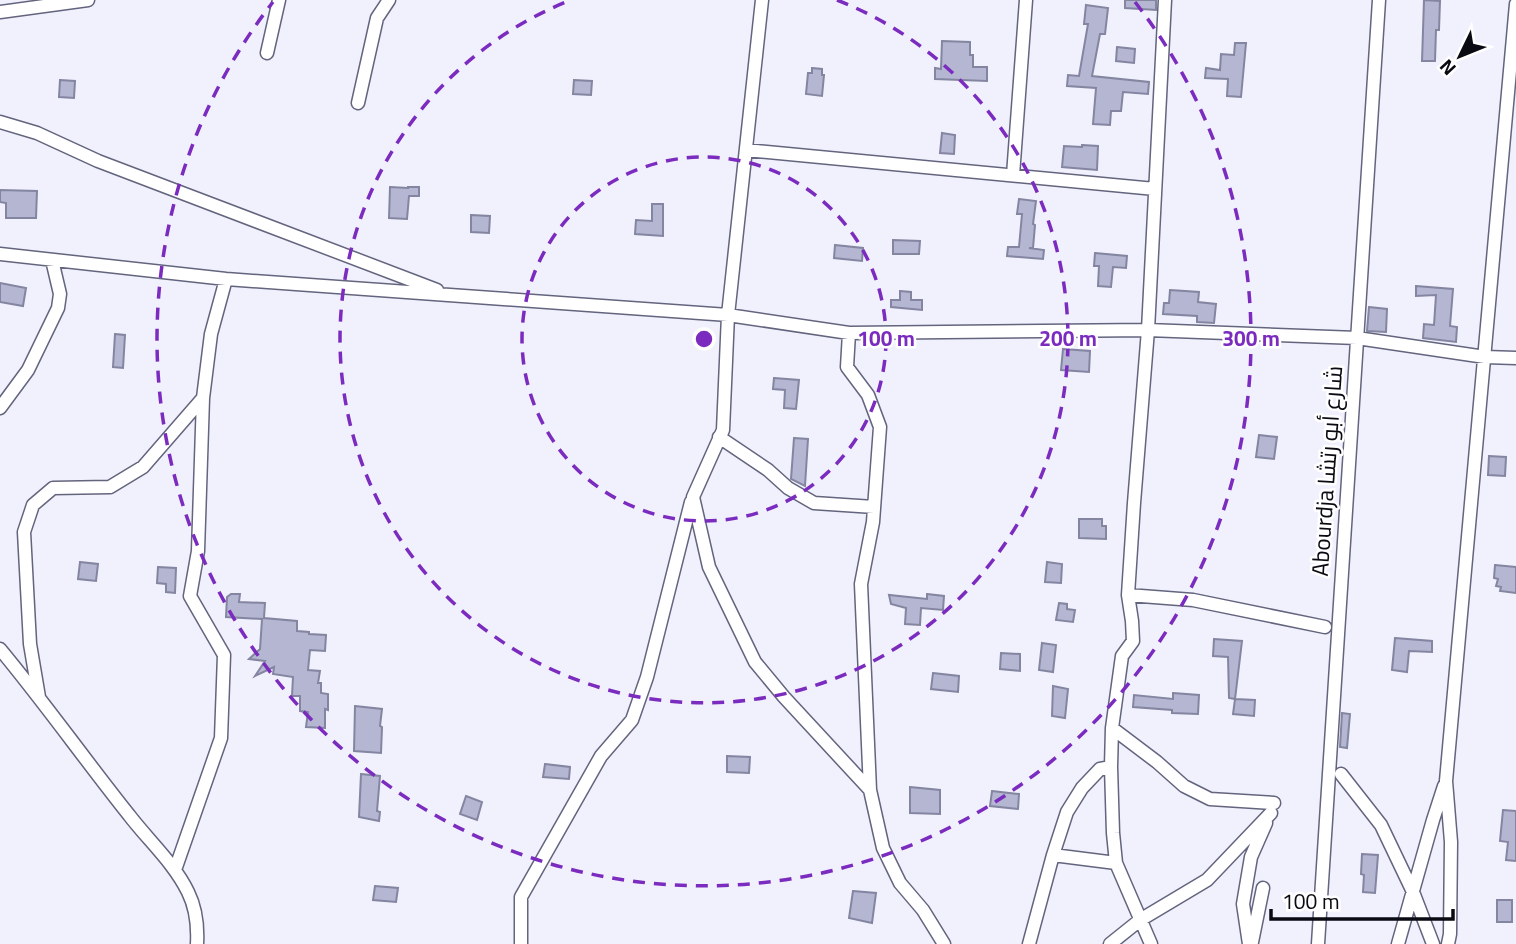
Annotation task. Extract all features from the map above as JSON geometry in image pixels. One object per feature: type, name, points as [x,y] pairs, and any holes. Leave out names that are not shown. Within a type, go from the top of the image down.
[{"type":"street","points":[[37,0],[58,5]]},
{"type":"street","points":[[0,12],[88,0]]},
{"type":"street","points":[[267,53],[279,0]]},
{"type":"street","points":[[358,103],[377,18],[389,0]]},
{"type":"street","points":[[521,944],[521,897],[601,755],[632,720],[646,677],[693,497],[723,430],[728,315],[762,0]]},
{"type":"street","points":[[1013,175],[1026,0]]},
{"type":"street","points":[[1151,944],[1116,863],[1111,767],[1112,728],[1122,656],[1133,641],[1128,595],[1148,330],[1165,0]]},
{"type":"street","name":"Abourdja شارع أبو رتشا","points":[[1318,944],[1379,0]]},
{"type":"street","points":[[1448,944],[1451,842],[1446,781],[1516,4]]},
{"type":"street","points":[[0,122],[37,133],[98,161],[450,295]]},
{"type":"street","points":[[746,150],[1155,189]]},
{"type":"street","points":[[0,254],[226,279],[728,315],[849,334],[1148,330],[1357,338],[1485,357],[1516,358]]},
{"type":"street","points":[[0,408],[27,370],[58,308],[60,295],[52,260]]},
{"type":"street","points":[[175,870],[221,738],[224,655],[190,596],[198,551],[203,398],[211,334],[226,279]]},
{"type":"street","points":[[849,334],[847,367],[868,395],[880,427],[873,522],[861,584],[870,790],[883,848],[900,883],[923,910],[944,944]]},
{"type":"street","points":[[39,696],[30,643],[24,532],[33,505],[53,488],[110,487],[143,467],[203,398]]},
{"type":"street","points":[[719,437],[768,470],[788,488],[814,503],[874,507]]},
{"type":"street","points":[[693,497],[709,567],[755,662],[870,790]]},
{"type":"street","points":[[1128,595],[1193,600],[1325,627]]},
{"type":"street","points":[[0,649],[39,696],[129,816],[175,870],[188,890],[195,908],[197,944]]},
{"type":"street","points":[[1112,728],[1184,786],[1210,799],[1274,803]]},
{"type":"street","points":[[1028,944],[1067,811],[1082,788],[1100,769],[1111,767]]},
{"type":"street","points":[[1341,774],[1381,825],[1413,892],[1433,944]]},
{"type":"street","points":[[1398,944],[1446,781]]},
{"type":"street","points":[[1110,944],[1140,920],[1207,880],[1271,813],[1251,857],[1243,904],[1250,944]]},
{"type":"street","points":[[1053,855],[1116,863]]},
{"type":"street","points":[[1250,944],[1263,888]]},
{"type":"building","points":[[1125,0],[1156,0],[1156,10],[1125,8]]},
{"type":"building","points":[[1424,0],[1440,1],[1435,61],[1422,61]]},
{"type":"building","points":[[1086,5],[1108,8],[1105,34],[1100,34],[1092,76],[1149,82],[1148,94],[1123,92],[1121,111],[1111,111],[1110,125],[1093,124],[1096,88],[1067,86],[1068,75],[1079,76],[1088,24],[1084,24]]},
{"type":"building","points":[[942,41],[970,42],[973,67],[987,67],[987,81],[935,79],[935,68],[941,69]]},
{"type":"building","points":[[1235,43],[1246,43],[1241,97],[1227,96],[1228,79],[1205,78],[1206,68],[1220,70],[1221,54],[1234,55]]},
{"type":"building","points":[[1117,47],[1135,49],[1134,63],[1116,61]]},
{"type":"building","points":[[812,68],[822,69],[822,96],[806,94],[808,73],[812,73]]},
{"type":"building","points":[[60,80],[75,81],[74,98],[59,97]]},
{"type":"building","points":[[574,80],[592,81],[591,95],[573,94]]},
{"type":"building","points":[[942,133],[955,135],[954,154],[940,153]]},
{"type":"building","points":[[1064,146],[1098,146],[1097,170],[1062,167]]},
{"type":"building","points":[[390,187],[419,187],[419,196],[409,196],[407,219],[389,218]]},
{"type":"building","points":[[0,190],[37,191],[36,218],[6,218],[6,203],[0,202]]},
{"type":"building","points":[[1019,199],[1036,201],[1033,248],[1029,248],[1044,250],[1043,259],[1007,256],[1008,247],[1019,247],[1022,214],[1017,214]]},
{"type":"building","points":[[652,204],[663,204],[663,236],[635,234],[636,220],[652,221]]},
{"type":"building","points":[[471,215],[490,216],[489,233],[471,232]]},
{"type":"building","points":[[893,240],[920,241],[919,254],[893,254]]},
{"type":"building","points":[[835,245],[863,248],[862,261],[834,258]]},
{"type":"building","points":[[1095,253],[1127,256],[1126,268],[1113,267],[1111,287],[1098,286],[1099,266],[1094,266]]},
{"type":"building","points":[[0,283],[26,288],[23,306],[0,302]]},
{"type":"building","points":[[1416,286],[1453,289],[1450,326],[1457,327],[1456,342],[1423,338],[1424,324],[1434,325],[1436,295],[1416,296]]},
{"type":"building","points":[[1170,290],[1199,292],[1198,302],[1216,304],[1214,323],[1197,322],[1197,316],[1163,314],[1164,303],[1169,303]]},
{"type":"building","points":[[900,291],[911,292],[911,300],[922,300],[922,310],[891,307],[891,300],[900,300]]},
{"type":"building","points":[[1369,307],[1387,309],[1386,332],[1367,331]]},
{"type":"building","points":[[115,334],[125,335],[123,368],[113,367]]},
{"type":"building","points":[[1063,349],[1090,351],[1089,372],[1061,370]]},
{"type":"building","points":[[774,378],[799,380],[796,409],[784,408],[785,390],[773,389]]},
{"type":"building","points":[[1259,435],[1277,437],[1274,459],[1256,457]]},
{"type":"building","points":[[794,438],[808,439],[805,486],[791,479]]},
{"type":"building","points":[[1489,456],[1506,457],[1505,476],[1488,475]]},
{"type":"building","points":[[1079,519],[1102,519],[1102,526],[1106,526],[1106,539],[1079,538]]},
{"type":"building","points":[[80,562],[98,564],[96,581],[78,579]]},
{"type":"building","points":[[1047,562],[1062,564],[1061,583],[1045,582]]},
{"type":"building","points":[[1495,565],[1516,567],[1516,593],[1500,591],[1501,587],[1496,586],[1498,579],[1494,578]]},
{"type":"building","points":[[158,567],[176,568],[175,593],[166,592],[166,584],[157,583]]},
{"type":"building","points":[[240,594],[239,602],[265,603],[264,618],[297,621],[297,631],[326,635],[325,651],[310,650],[308,670],[320,671],[318,683],[321,683],[321,693],[328,694],[325,728],[306,727],[308,712],[300,711],[300,696],[292,696],[293,677],[273,674],[274,667],[255,676],[265,661],[249,659],[260,649],[262,619],[226,617],[227,597]]},
{"type":"building","points":[[927,594],[944,596],[943,610],[921,608],[920,625],[905,624],[906,608],[891,604],[889,595],[927,599]]},
{"type":"building","points":[[1059,603],[1067,604],[1067,609],[1075,610],[1073,622],[1056,620]]},
{"type":"building","points":[[1395,638],[1432,641],[1432,652],[1409,651],[1407,672],[1392,670]]},
{"type":"building","points":[[1214,639],[1242,641],[1235,699],[1229,698],[1228,657],[1213,656]]},
{"type":"building","points":[[1042,643],[1056,645],[1053,672],[1039,670]]},
{"type":"building","points":[[1001,653],[1020,654],[1020,671],[1000,669]]},
{"type":"building","points":[[933,673],[959,676],[958,692],[931,689]]},
{"type":"building","points":[[1053,686],[1068,689],[1065,718],[1052,716]]},
{"type":"building","points":[[1173,693],[1199,695],[1198,714],[1133,707],[1134,695],[1173,699]]},
{"type":"building","points":[[1235,699],[1255,700],[1254,716],[1233,714]]},
{"type":"building","points":[[355,706],[382,709],[381,753],[354,751]]},
{"type":"building","points":[[1342,713],[1350,714],[1347,748],[1340,747]]},
{"type":"building","points":[[727,756],[750,757],[749,773],[727,772]]},
{"type":"building","points":[[545,764],[570,767],[569,779],[543,777]]},
{"type":"building","points":[[361,774],[380,776],[377,811],[380,812],[379,821],[359,817]]},
{"type":"building","points":[[910,787],[940,790],[940,814],[910,813]]},
{"type":"building","points":[[992,791],[1019,794],[1018,809],[990,806]]},
{"type":"building","points":[[466,796],[482,802],[477,820],[460,814]]},
{"type":"building","points":[[1503,810],[1516,811],[1516,861],[1506,860],[1508,842],[1500,841]]},
{"type":"building","points":[[1362,854],[1378,855],[1375,893],[1363,892]]},
{"type":"building","points":[[375,886],[398,888],[396,902],[373,900]]},
{"type":"building","points":[[853,891],[876,893],[872,923],[849,918]]},
{"type":"building","points":[[1497,900],[1512,900],[1512,922],[1497,922]]}]
